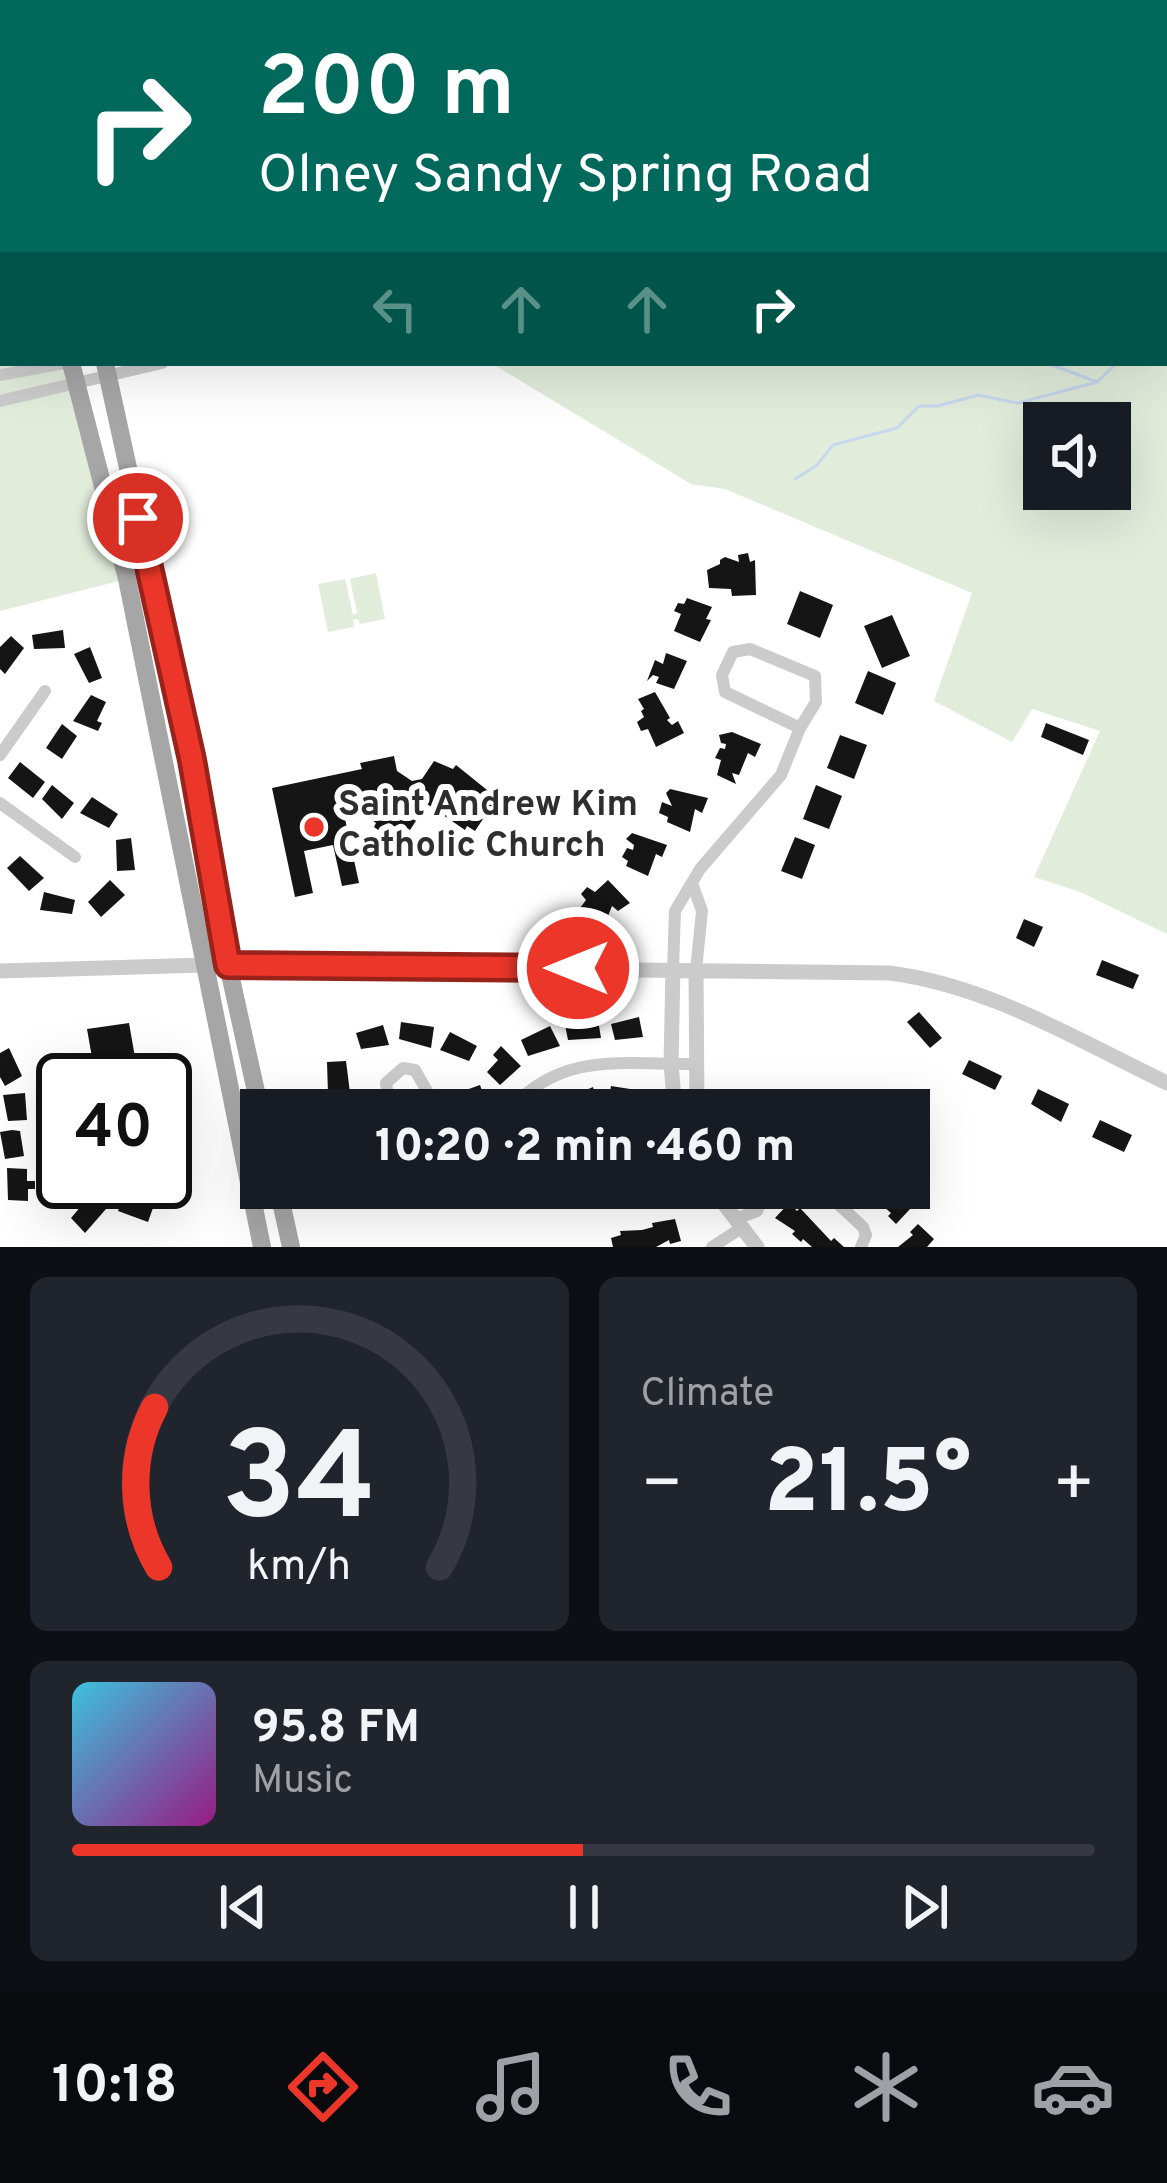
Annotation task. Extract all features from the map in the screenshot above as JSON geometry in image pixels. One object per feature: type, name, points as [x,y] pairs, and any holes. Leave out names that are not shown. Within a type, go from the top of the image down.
[{"type":"main road","points":[[68,366],[127,579],[262,1247]]},
{"type":"main road","points":[[107,370],[192,760],[255,1089]]},
{"type":"main road","points":[[283,1209],[291,1247]]},
{"type":"street","points":[[0,375],[50,366]]},
{"type":"street","points":[[0,401],[76,385],[107,370],[138,366]]},
{"type":"street","points":[[674,1089],[675,911],[692,883],[781,775],[800,728],[817,702],[815,676],[750,649],[733,652],[722,675],[725,692],[800,728]]},
{"type":"street","points":[[0,755],[45,691]]},
{"type":"street","points":[[0,803],[75,857]]},
{"type":"street","points":[[692,883],[702,911],[696,970],[697,1089]]},
{"type":"street","points":[[1,972],[228,965],[889,973],[934,978],[974,992],[1167,1083]]},
{"type":"street","points":[[532,1089],[568,1068],[585,1064],[696,1064]]},
{"type":"street","points":[[387,1089],[386,1083],[403,1068],[415,1070],[424,1089]]},
{"type":"street","points":[[729,1209],[757,1247]]},
{"type":"street","points":[[712,1247],[758,1209]]},
{"type":"street","points":[[844,1209],[863,1227],[866,1235],[861,1247]]},
{"type":"green space","points":[[0,366],[72,366],[127,579],[0,611]]},
{"type":"green space","points":[[496,366],[1167,366],[1167,934],[1080,892],[1034,877],[1100,731],[1032,709],[1012,742],[934,701],[972,593],[725,489],[691,484]]},
{"type":"green space","points":[[376,573],[385,619],[360,624],[353,620],[354,627],[328,632],[318,584],[345,579],[353,615],[357,613],[350,579]]},
{"type":"building","points":[[748,553],[750,562],[755,560],[756,595],[732,596],[731,589],[709,588],[707,570],[725,557],[739,562],[738,555]]},
{"type":"building","points":[[800,591],[833,605],[820,638],[787,624]]},
{"type":"building","points":[[687,598],[712,607],[700,642],[674,631],[681,614],[674,611]]},
{"type":"building","points":[[892,615],[910,656],[882,668],[864,626]]},
{"type":"building","points":[[63,630],[65,648],[34,649],[32,635]]},
{"type":"building","points":[[11,636],[24,648],[5,674],[0,669],[0,647]]},
{"type":"building","points":[[90,647],[102,678],[89,683],[74,654]]},
{"type":"building","points":[[666,653],[687,661],[674,689],[656,683],[659,677],[653,675],[647,681],[655,660],[663,664]]},
{"type":"building","points":[[868,671],[896,683],[883,715],[855,703]]},
{"type":"building","points":[[655,692],[667,720],[672,725],[678,721],[684,733],[656,747],[648,729],[641,731],[637,722],[644,717],[638,699]]},
{"type":"building","points":[[91,695],[106,702],[97,721],[102,723],[98,731],[73,721]]},
{"type":"building","points":[[1046,723],[1089,740],[1083,755],[1041,737]]},
{"type":"building","points":[[62,724],[77,736],[62,759],[46,748]]},
{"type":"building","points":[[732,732],[761,744],[755,757],[748,753],[739,775],[732,773],[736,784],[717,775],[721,760],[715,758],[726,744],[719,735]]},
{"type":"building","points":[[840,735],[867,745],[854,779],[827,768]]},
{"type":"building","name":"Saint Andrew Kim Catholic Church","points":[[394,756],[397,771],[412,781],[422,779],[434,761],[453,769],[456,765],[497,798],[475,831],[467,826],[465,830],[427,804],[410,830],[404,826],[394,841],[349,804],[342,805],[359,883],[342,886],[333,845],[304,851],[313,893],[295,897],[272,788],[362,769],[360,763]]},
{"type":"building","points":[[20,762],[45,782],[33,798],[8,778]]},
{"type":"building","points":[[52,785],[74,803],[62,819],[42,799]]},
{"type":"building","points":[[816,785],[842,796],[829,829],[803,819]]},
{"type":"building","points":[[670,789],[708,798],[702,813],[695,809],[690,832],[659,813],[662,802],[672,806],[666,793]]},
{"type":"building","points":[[92,797],[118,814],[109,828],[80,813]]},
{"type":"building","points":[[632,833],[667,845],[662,857],[656,854],[648,876],[626,866],[628,861],[622,857],[627,848],[633,850],[626,839]]},
{"type":"building","points":[[795,837],[815,845],[802,879],[781,871]]},
{"type":"building","points":[[131,838],[135,870],[117,871],[116,840]]},
{"type":"building","points":[[20,856],[44,878],[29,891],[7,868]]},
{"type":"building","points":[[110,880],[125,895],[101,917],[88,902]]},
{"type":"building","points":[[608,880],[630,903],[618,911],[612,906],[608,916],[589,925],[577,912],[586,900],[581,894],[587,887],[595,892]]},
{"type":"building","points":[[44,892],[75,900],[72,914],[40,910]]},
{"type":"building","points":[[1024,919],[1043,927],[1034,947],[1016,938]]},
{"type":"building","points":[[1102,960],[1139,975],[1133,989],[1096,975]]},
{"type":"building","points":[[919,1012],[942,1038],[930,1048],[907,1022]]},
{"type":"building","points":[[639,1017],[643,1037],[615,1040],[611,1024]]},
{"type":"building","points":[[598,1020],[601,1038],[568,1040],[565,1025]]},
{"type":"building","points":[[401,1022],[434,1027],[431,1048],[399,1039]]},
{"type":"building","points":[[129,1023],[134,1053],[91,1053],[87,1029]]},
{"type":"building","points":[[383,1025],[389,1045],[361,1049],[356,1033]]},
{"type":"building","points":[[550,1026],[560,1046],[528,1056],[521,1040]]},
{"type":"building","points":[[450,1032],[477,1046],[469,1061],[440,1050]]},
{"type":"building","points":[[501,1046],[521,1066],[500,1085],[487,1072],[498,1060],[493,1055]]},
{"type":"building","points":[[9,1048],[22,1076],[5,1086],[0,1053]]},
{"type":"building","points":[[969,1060],[1002,1076],[995,1090],[962,1074]]},
{"type":"building","points":[[346,1061],[350,1089],[328,1089],[327,1062]]},
{"type":"building","points":[[1038,1089],[1069,1104],[1061,1122],[1031,1104]]},
{"type":"building","points":[[25,1093],[27,1120],[8,1121],[3,1095]]},
{"type":"building","points":[[1100,1120],[1132,1135],[1124,1152],[1092,1137]]},
{"type":"building","points":[[20,1131],[24,1156],[5,1159],[0,1132]]},
{"type":"building","points":[[7,1168],[27,1169],[27,1181],[35,1181],[35,1189],[28,1189],[28,1201],[8,1200]]},
{"type":"building","points":[[79,1209],[106,1209],[85,1233],[71,1218]]},
{"type":"building","points":[[119,1209],[153,1209],[148,1222]]},
{"type":"building","points":[[783,1209],[801,1209],[831,1241],[834,1238],[844,1247],[812,1247],[775,1218]]},
{"type":"building","points":[[886,1209],[910,1209],[896,1224],[888,1216],[891,1213]]},
{"type":"building","points":[[675,1219],[681,1241],[670,1244],[669,1240],[656,1247],[613,1247],[611,1238],[621,1235],[620,1231],[642,1230]]},
{"type":"building","points":[[918,1224],[934,1239],[927,1247],[898,1247],[913,1235],[910,1232]]},
{"type":"waterway","points":[[1055,366],[1097,382],[1114,366]]},
{"type":"waterway","points":[[795,479],[816,466],[833,445],[897,428],[919,406],[978,395],[1018,403],[1097,382]]},
{"type":"place","name":"Saint Andrew Kim Catholic Church","points":[[314,827]]},
{"type":"route","points":[[138,518],[192,760],[228,965],[578,968]]}]
